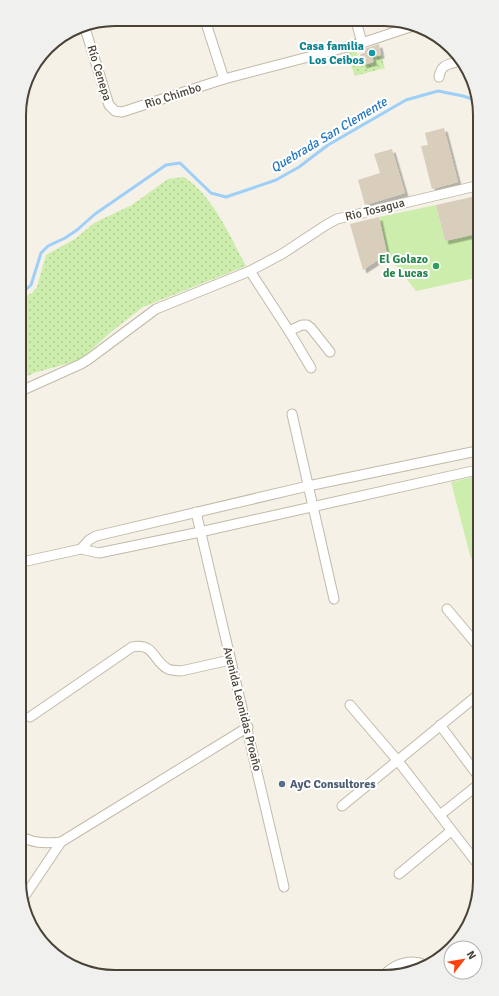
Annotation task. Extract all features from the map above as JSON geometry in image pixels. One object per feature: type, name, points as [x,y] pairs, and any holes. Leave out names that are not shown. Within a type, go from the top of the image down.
[{"type":"street","points":[[207,26],[224,79]]},
{"type":"street","points":[[358,26],[362,43]]},
{"type":"street","name":"Rio Chimbo","points":[[122,112],[224,79],[362,43],[404,29]]},
{"type":"street","name":"Río Cenepa","points":[[86,31],[109,105],[115,111],[122,112]]},
{"type":"street","points":[[439,77],[440,70],[443,66],[455,62]]},
{"type":"street","name":"Rio Tosagua","points":[[26,389],[90,359],[144,316],[156,309],[250,271],[282,254],[337,219],[473,187]]},
{"type":"street","points":[[250,271],[311,368]]},
{"type":"street","points":[[288,331],[302,325],[307,325],[330,352]]},
{"type":"street","points":[[292,414],[334,599]]},
{"type":"street","points":[[26,561],[80,548],[96,536],[308,486],[473,452]]},
{"type":"street","points":[[80,548],[99,553],[473,471]]},
{"type":"street","name":"Avenida Leonidas Proaño","points":[[196,512],[230,660],[248,727],[284,887]]},
{"type":"street","points":[[447,609],[473,640]]},
{"type":"street","points":[[30,717],[132,647],[141,645],[148,649],[167,668],[181,671],[230,660]]},
{"type":"street","points":[[342,806],[473,699]]},
{"type":"street","points":[[350,705],[398,761],[473,858]]},
{"type":"street","points":[[440,725],[473,769]]},
{"type":"street","points":[[27,892],[61,842],[248,727]]},
{"type":"street","points":[[440,815],[473,789]]},
{"type":"street","points":[[399,874],[451,831]]},
{"type":"street","points":[[26,839],[32,842],[43,843],[61,842]]},
{"type":"street","points":[[390,970],[401,964],[420,962]]},
{"type":"green space","points":[[356,48],[358,57],[361,56],[364,65],[373,62],[372,57],[381,55],[385,68],[355,76],[346,51]]},
{"type":"green space","points":[[184,177],[195,185],[204,195],[220,217],[246,266],[143,307],[111,332],[80,360],[26,377],[26,296],[32,293],[37,287],[46,255],[75,239],[94,223],[132,205],[168,179]]},
{"type":"green space","points":[[436,205],[445,241],[473,235],[473,279],[416,291],[387,254],[379,217]]},
{"type":"green space","points":[[473,477],[473,558],[471,559],[451,482]]},
{"type":"building","name":"Casa familia Los Ceibos","points":[[379,44],[381,55],[372,57],[374,62],[363,65],[360,54],[365,53],[364,49]]},
{"type":"building","points":[[444,128],[458,182],[432,189],[421,146],[428,145],[425,133]]},
{"type":"building","points":[[392,149],[405,193],[365,205],[358,180],[380,173],[374,154]]},
{"type":"building","points":[[473,197],[473,235],[445,241],[436,205]]},
{"type":"building","points":[[379,217],[387,254],[363,270],[350,224]]},
{"type":"waterway","name":"Quebrada San Clemente","points":[[26,289],[31,285],[41,253],[48,246],[65,238],[77,230],[95,214],[166,165],[180,163],[211,193],[226,197],[276,180],[299,167],[328,145],[406,100],[438,91],[471,99]]},
{"type":"place","name":"Casa familia Los Ceibos","points":[[372,53]]},
{"type":"place","name":"El Golazo de Lucas","points":[[436,266]]},
{"type":"place","name":"AyC Consultores","points":[[282,784]]}]
